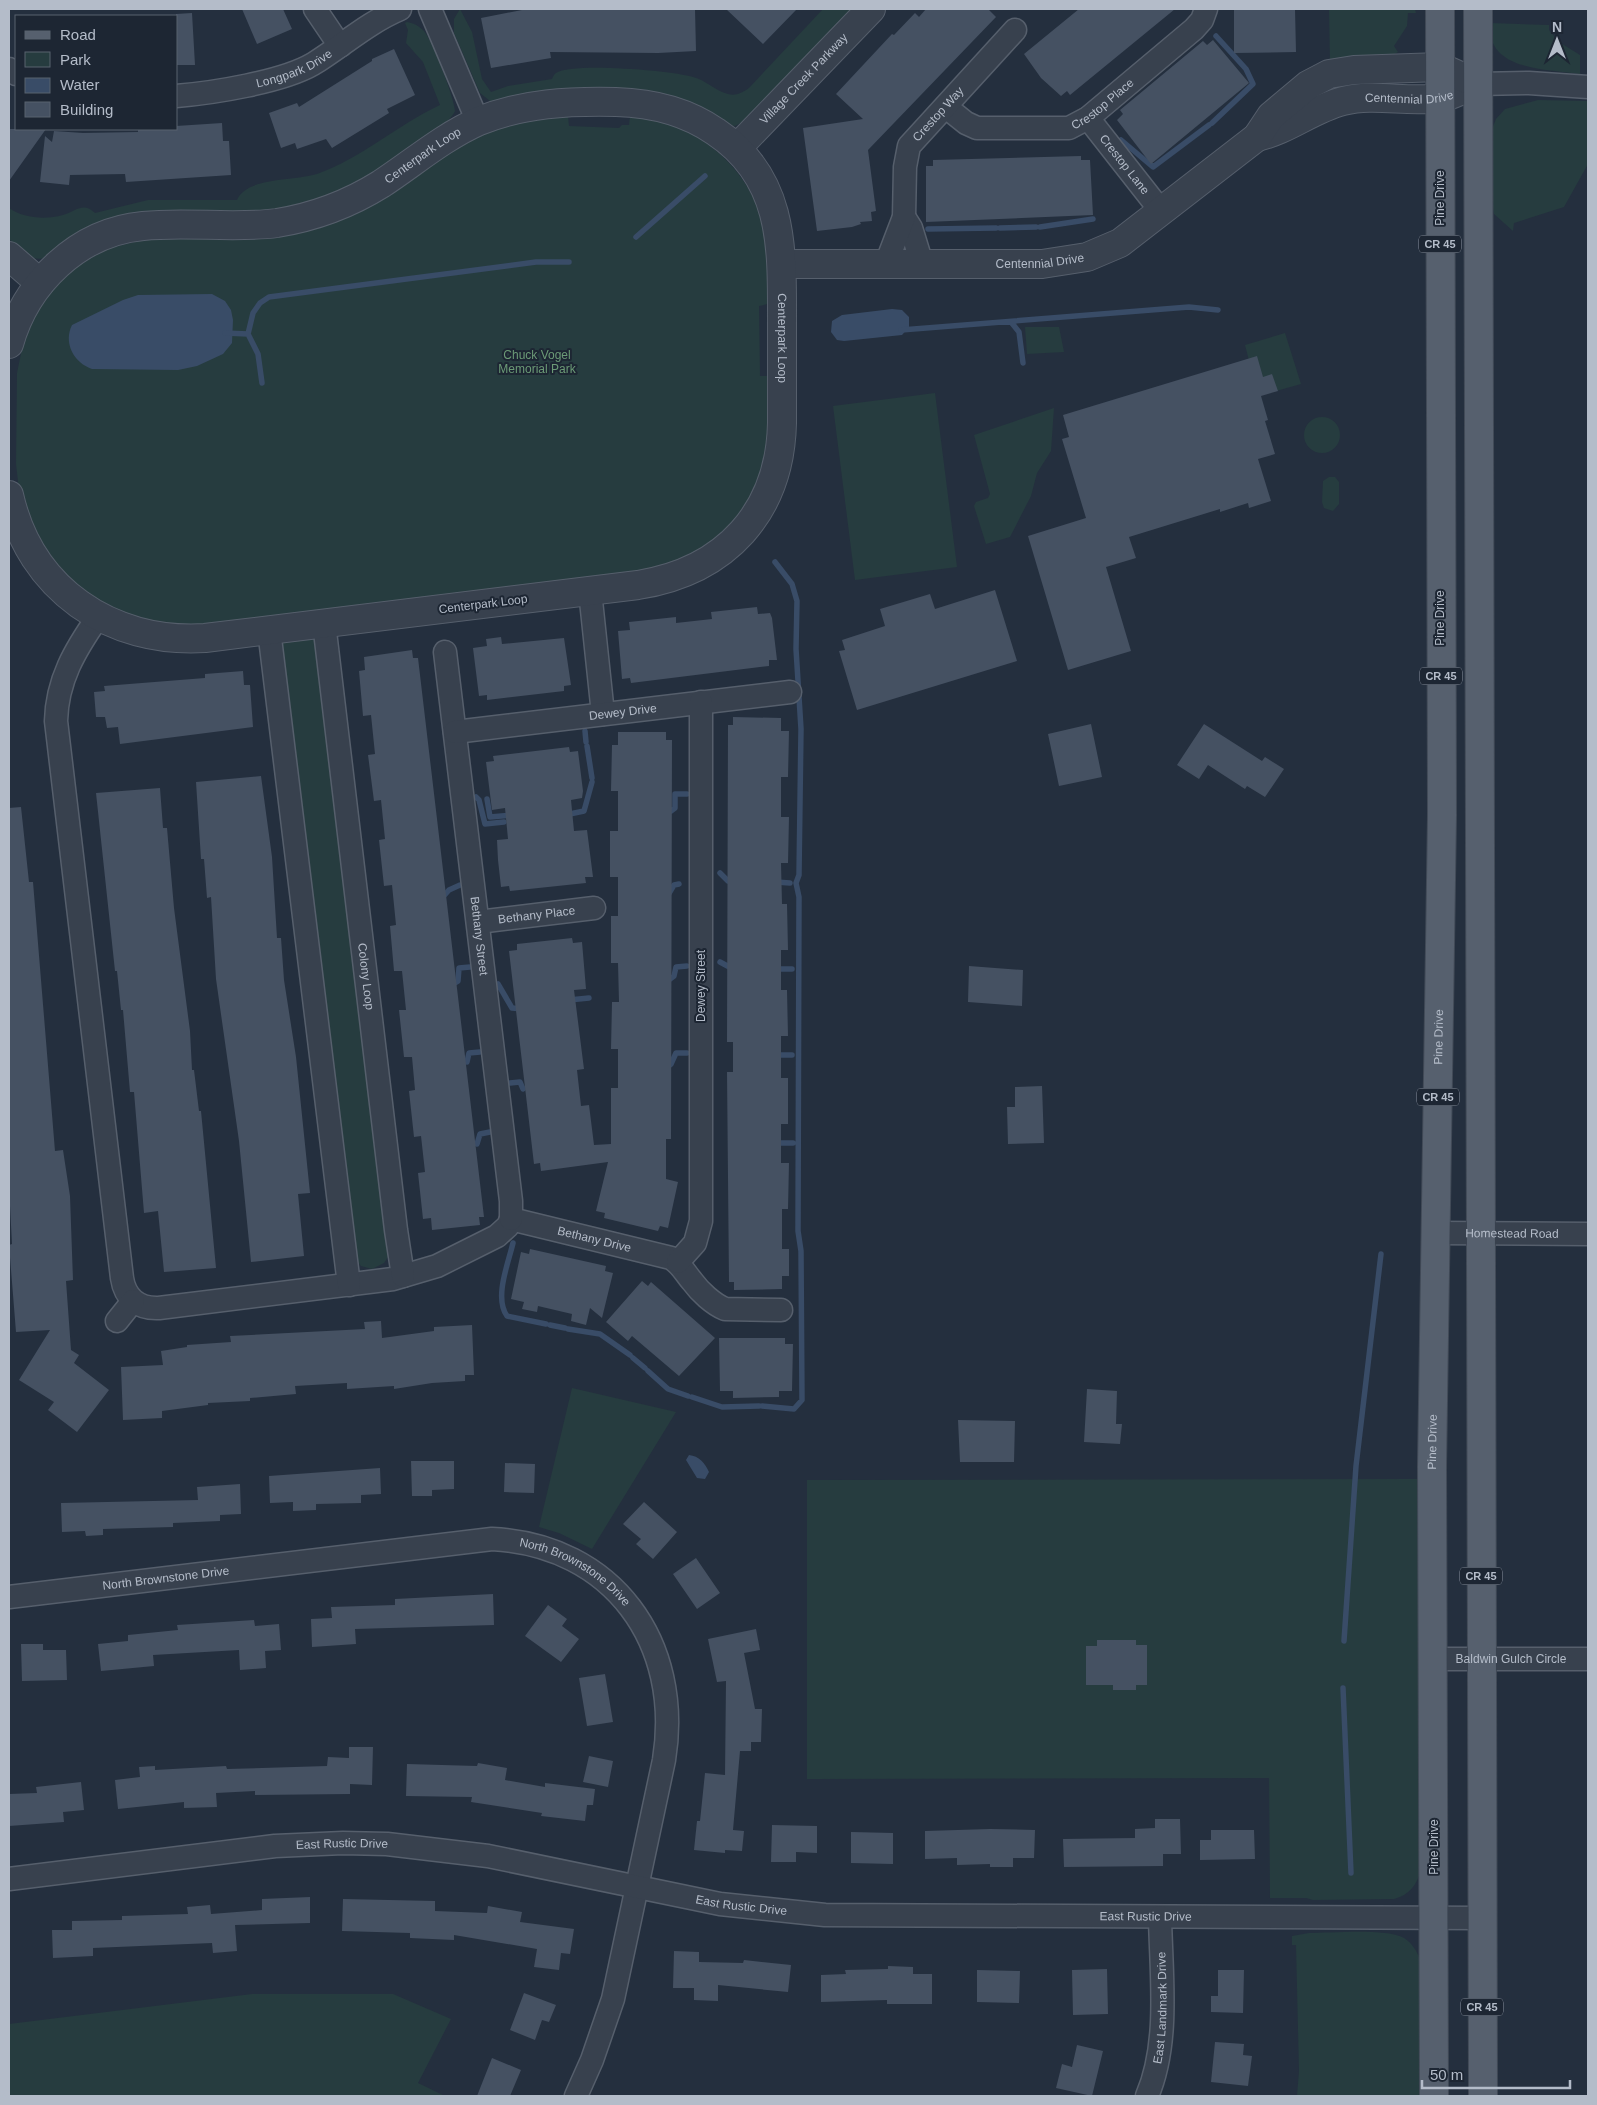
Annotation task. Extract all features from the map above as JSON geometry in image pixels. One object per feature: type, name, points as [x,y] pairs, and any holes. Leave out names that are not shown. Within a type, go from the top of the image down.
[{"type":"main road","name":"Pine Drive","points":[[1434,2096],[1434,1234],[1441,962],[1442,825],[1440,9]]},
{"type":"main road","name":"CR 45","points":[[1478,9],[1483,2096]]},
{"type":"street","points":[[315,9],[340,46]]},
{"type":"street","name":"Longpark Drive","points":[[178,96],[217,92],[289,74],[311,65],[400,9]]},
{"type":"street","points":[[430,9],[478,122]]},
{"type":"street","name":"Village Creek Parkway","points":[[736,148],[871,9]]},
{"type":"street","name":"Crestop Place","points":[[946,107],[973,127],[988,129],[1069,128],[1088,118],[1194,29],[1202,20],[1206,9]]},
{"type":"street","name":"Crestop Way","points":[[886,264],[904,217],[907,151],[912,142],[1015,30]]},
{"type":"street","name":"Centennial Drive","points":[[782,264],[1042,264],[1074,261],[1099,253],[1120,242],[1257,137],[1277,111],[1312,82],[1330,74],[1354,70],[1440,67],[1478,84]]},
{"type":"street","name":"Centennial Drive","points":[[1257,137],[1277,132],[1319,110],[1344,101],[1368,98],[1440,98],[1478,84],[1529,83],[1588,87]]},
{"type":"street","name":"Centerpark Loop","points":[[9,344],[22,311],[40,283],[56,266],[74,252],[98,239],[127,229],[160,225],[267,224],[293,220],[331,209],[372,189],[446,138],[478,122],[518,109],[552,103],[637,103],[662,107],[681,113],[708,126],[736,148],[752,165],[769,198],[779,230],[782,264],[781,445],[774,479],[761,507],[733,542],[693,570],[655,582],[590,591],[204,638],[172,638],[126,629],[98,617],[63,590],[40,567],[21,534],[10,502]]},
{"type":"street","name":"Crestop Lane","points":[[1088,118],[1161,211]]},
{"type":"street","name":"Crestop Way","points":[[904,217],[911,228],[922,264]]},
{"type":"street","points":[[9,256],[40,283]]},
{"type":"street","points":[[590,591],[603,714]]},
{"type":"street","points":[[98,617],[75,652],[65,673],[58,696],[56,726],[124,1290],[133,1301],[147,1308],[159,1308],[349,1285],[403,1276],[436,1266],[497,1236],[508,1226],[511,1219]]},
{"type":"street","name":"Colony Loop","points":[[324,623],[403,1276]]},
{"type":"street","points":[[269,630],[349,1285]]},
{"type":"street","name":"Bethany Street","points":[[445,652],[511,1201],[511,1219]]},
{"type":"street","name":"Dewey Drive","points":[[455,732],[790,692]]},
{"type":"street","name":"Dewey Street","points":[[678,1262],[695,1243],[701,1221],[701,702]]},
{"type":"street","name":"Bethany Place","points":[[478,922],[594,908]]},
{"type":"street","name":"Bethany Drive","points":[[511,1219],[661,1255],[678,1262]]},
{"type":"street","name":"Homestead Road","points":[[1434,1234],[1588,1234]]},
{"type":"street","points":[[678,1262],[693,1283],[721,1307],[734,1310],[781,1310]]},
{"type":"street","points":[[117,1321],[133,1301]]},
{"type":"street","name":"North Brownstone Drive","points":[[9,1597],[478,1540],[518,1541],[548,1548],[566,1556],[602,1580],[633,1611],[656,1652],[665,1684],[668,1716],[666,1748],[638,1888],[613,1999],[596,2051],[576,2096]]},
{"type":"street","name":"Baldwin Gulch Circle","points":[[1433,1659],[1588,1659]]},
{"type":"street","name":"East Rustic Drive","points":[[9,1878],[266,1847],[343,1843],[409,1846],[488,1856],[733,1906],[825,1915],[1482,1918]]},
{"type":"street","name":"East Landmark Drive","points":[[1147,2096],[1157,2065],[1161,2037],[1160,1917]]},
{"type":"green space","points":[[460,9],[472,32],[482,79],[491,92],[508,86],[552,79],[555,73],[566,70],[601,68],[646,70],[698,78],[723,93],[734,95],[749,88],[823,9],[852,9],[746,120],[735,126],[490,101],[480,93],[454,33],[454,19]]},
{"type":"green space","points":[[1329,9],[1415,9],[1416,13],[1408,13],[1407,26],[1394,46],[1398,52],[1387,58],[1330,64]]},
{"type":"green space","points":[[405,23],[418,26],[428,37],[438,57],[455,111],[449,120],[421,143],[353,185],[305,204],[38,259],[28,255],[9,239],[9,208],[27,216],[49,217],[63,215],[79,208],[87,208],[95,213],[148,200],[237,200],[250,187],[272,181],[317,174],[349,159],[440,105],[423,62],[406,43],[408,30]]},
{"type":"green space","points":[[1490,23],[1549,25],[1549,30],[1559,42],[1580,55],[1580,74],[1521,65],[1508,59],[1498,51],[1491,39]]},
{"type":"green space","points":[[1538,100],[1588,101],[1588,164],[1564,207],[1514,223],[1513,231],[1494,214],[1491,198],[1489,137],[1496,119],[1505,109]]},
{"type":"green space","name":"Chuck Vogel Memorial Park","points":[[568,116],[569,126],[619,128],[622,125],[629,125],[630,116],[656,120],[681,129],[703,141],[723,156],[739,175],[753,197],[762,221],[769,261],[768,304],[759,306],[760,376],[768,376],[770,401],[766,452],[750,499],[736,520],[719,538],[692,556],[648,571],[209,625],[174,626],[126,616],[86,594],[49,558],[27,516],[19,490],[16,464],[17,373],[25,334],[48,293],[76,265],[111,248],[146,239],[245,239],[497,128],[527,120]]},
{"type":"green space","points":[[1025,327],[1059,327],[1064,352],[1027,354]]},
{"type":"green space","points":[[1285,333],[1301,384],[1266,394],[1253,376],[1245,345]]},
{"type":"green space","points":[[935,393],[957,567],[855,580],[833,406]]},
{"type":"green space","points":[[1054,408],[1051,451],[1037,473],[1031,496],[1010,537],[986,544],[974,506],[976,502],[988,498],[990,494],[974,435]]},
{"type":"green space","points":[[1322,417],[1329,418],[1335,422],[1339,428],[1339,442],[1335,448],[1329,452],[1322,453],[1315,452],[1309,448],[1305,442],[1304,435],[1305,428],[1309,422],[1315,418]]},
{"type":"green space","points":[[1329,477],[1335,477],[1339,482],[1339,504],[1333,511],[1324,508],[1322,502],[1323,481]]},
{"type":"green space","points":[[316,638],[390,1254],[384,1263],[372,1269],[361,1266],[357,1261],[279,642]]},
{"type":"green space","points":[[572,1388],[676,1412],[592,1549],[559,1533],[539,1527]]},
{"type":"green space","points":[[1420,1479],[1421,1870],[1412,1889],[1404,1895],[1394,1899],[1313,1900],[1306,1898],[1270,1898],[1269,1778],[807,1779],[807,1480]]},
{"type":"green space","points":[[1309,1933],[1385,1933],[1404,1938],[1414,1947],[1420,1959],[1422,2096],[1297,2096],[1299,2071],[1296,1945],[1292,1945],[1292,1936]]},
{"type":"green space","points":[[252,1994],[393,1994],[451,2019],[418,2083],[445,2096],[9,2096],[9,2024]]},
{"type":"water","points":[[212,294],[225,301],[231,310],[233,320],[232,343],[223,354],[197,366],[178,370],[92,369],[80,362],[72,352],[69,339],[72,325],[123,300],[138,295]]},
{"type":"water","points":[[892,309],[902,310],[909,317],[909,327],[902,335],[844,341],[837,340],[831,332],[832,321],[842,315]]},
{"type":"water","points":[[689,1455],[699,1458],[706,1466],[709,1472],[705,1479],[697,1478],[686,1460]]},
{"type":"building","points":[[242,9],[283,9],[292,29],[257,44]]},
{"type":"building","points":[[527,9],[695,9],[696,51],[658,53],[550,52],[551,58],[491,68],[481,18]]},
{"type":"building","points":[[726,9],[797,9],[763,44]]},
{"type":"building","points":[[926,9],[988,9],[996,17],[868,150],[876,211],[871,212],[872,221],[860,222],[861,224],[852,227],[817,231],[803,128],[863,119],[836,94],[892,34],[894,35],[915,13],[919,17]]},
{"type":"building","points":[[1079,9],[1175,9],[1070,95],[1067,91],[1061,96],[1041,78],[1024,54]]},
{"type":"building","points":[[1234,9],[1295,9],[1296,52],[1234,53]]},
{"type":"building","points":[[192,13],[195,65],[178,65],[178,15],[176,14]]},
{"type":"building","points":[[1213,40],[1249,83],[1151,164],[1117,120],[1123,114],[1120,110],[1203,41],[1207,45]]},
{"type":"building","points":[[394,49],[415,95],[387,109],[389,113],[332,148],[326,139],[297,149],[295,143],[281,148],[269,113],[297,103],[299,107],[372,61],[372,59]]},
{"type":"building","points":[[222,123],[223,141],[229,141],[231,175],[126,182],[125,174],[70,175],[69,185],[40,182],[45,136],[52,142],[54,131],[83,133],[138,132],[138,130],[178,130],[178,126]]},
{"type":"building","points":[[9,129],[45,130],[9,181]]},
{"type":"building","points":[[1081,156],[1081,160],[1090,160],[1093,215],[926,222],[926,166],[933,166],[933,160]]},
{"type":"building","points":[[1257,356],[1263,377],[1272,374],[1278,391],[1261,396],[1268,420],[1265,421],[1275,454],[1258,459],[1271,501],[1249,508],[1248,503],[1220,512],[1220,509],[1129,537],[1136,558],[1106,567],[1131,651],[1068,670],[1028,536],[1086,518],[1062,439],[1069,437],[1063,415]]},
{"type":"building","points":[[995,590],[1017,661],[857,710],[839,651],[845,650],[842,640],[885,626],[880,609],[930,594],[935,609]]},
{"type":"building","points":[[757,607],[758,614],[770,613],[772,618],[777,660],[769,660],[769,666],[631,683],[630,678],[622,679],[618,631],[630,630],[629,622],[676,617],[676,623],[712,619],[711,612]]},
{"type":"building","points":[[501,637],[502,644],[564,638],[571,685],[564,686],[564,691],[487,700],[487,695],[479,696],[473,648],[487,646],[486,639]]},
{"type":"building","points":[[412,650],[413,658],[418,658],[484,1217],[479,1217],[480,1225],[432,1230],[431,1218],[423,1219],[418,1173],[425,1172],[421,1136],[414,1137],[409,1091],[415,1090],[412,1057],[404,1057],[399,1010],[406,1010],[402,971],[394,971],[390,926],[396,925],[392,885],[384,886],[379,840],[385,839],[381,800],[374,801],[368,755],[375,754],[371,715],[363,716],[359,671],[365,670],[364,657]]},
{"type":"building","points":[[243,671],[244,685],[250,685],[253,727],[120,744],[118,727],[107,728],[105,717],[96,717],[94,692],[105,691],[104,686],[205,678],[205,674]]},
{"type":"building","points":[[733,717],[781,718],[781,731],[789,731],[788,777],[781,777],[781,817],[789,817],[788,863],[781,863],[782,904],[787,904],[788,950],[781,950],[781,990],[787,990],[788,1036],[781,1036],[781,1078],[788,1078],[788,1124],[781,1124],[781,1163],[789,1163],[788,1209],[782,1209],[782,1249],[789,1249],[789,1276],[782,1276],[782,1289],[734,1290],[734,1282],[729,1282],[727,1072],[733,1072],[733,1042],[727,1042],[728,725],[733,725]]},
{"type":"building","points":[[1091,724],[1102,777],[1059,786],[1048,734]]},
{"type":"building","points":[[1204,724],[1262,761],[1265,757],[1284,769],[1265,797],[1247,786],[1245,789],[1208,765],[1199,779],[1177,765]]},
{"type":"building","points":[[618,732],[666,732],[666,740],[672,740],[671,1139],[666,1139],[666,1179],[678,1182],[668,1228],[660,1226],[658,1231],[604,1218],[605,1213],[596,1211],[608,1162],[541,1171],[540,1163],[534,1164],[509,951],[517,950],[517,944],[572,938],[573,943],[582,942],[586,989],[574,990],[584,1069],[577,1070],[581,1106],[589,1105],[594,1145],[611,1144],[611,1088],[618,1088],[618,1049],[611,1049],[612,1002],[619,1002],[618,963],[611,963],[611,916],[618,916],[618,877],[610,877],[610,831],[618,831],[618,791],[611,791],[612,745],[618,745]]},
{"type":"building","points":[[569,747],[570,752],[578,751],[583,791],[582,798],[571,800],[574,831],[587,830],[593,877],[585,877],[586,883],[510,891],[509,886],[501,887],[497,840],[508,839],[505,808],[492,810],[486,762],[494,761],[493,756]]},
{"type":"building","points":[[261,776],[272,857],[277,938],[281,938],[284,980],[296,1057],[310,1193],[298,1194],[304,1256],[251,1262],[239,1141],[216,979],[211,897],[207,898],[204,859],[201,859],[196,782]]},
{"type":"building","points":[[160,788],[163,828],[167,828],[174,908],[190,1031],[192,1070],[194,1070],[199,1111],[201,1111],[216,1268],[164,1272],[158,1211],[144,1213],[134,1092],[130,1092],[123,1010],[121,1010],[117,971],[115,971],[96,793]]},
{"type":"building","points":[[21,807],[29,882],[33,882],[55,1151],[63,1150],[70,1196],[73,1280],[66,1281],[71,1350],[79,1355],[74,1363],[109,1390],[77,1432],[48,1410],[54,1402],[19,1380],[50,1330],[16,1332],[9,1245],[12,1244],[9,1187],[9,808]]},
{"type":"building","points":[[969,966],[1023,970],[1022,1006],[968,1002]]},
{"type":"building","points":[[1042,1086],[1044,1143],[1008,1144],[1007,1107],[1015,1107],[1015,1087]]},
{"type":"building","points":[[530,1249],[606,1266],[605,1271],[613,1273],[602,1318],[590,1308],[586,1325],[571,1321],[572,1314],[538,1306],[537,1312],[522,1309],[524,1302],[511,1299],[521,1252],[529,1254]]},
{"type":"building","points":[[642,1281],[648,1286],[651,1282],[715,1338],[679,1376],[632,1336],[628,1341],[606,1322]]},
{"type":"building","points":[[381,1321],[382,1338],[434,1331],[434,1327],[472,1325],[474,1375],[465,1375],[465,1381],[432,1383],[394,1389],[394,1386],[347,1389],[347,1383],[295,1386],[296,1394],[250,1398],[250,1401],[208,1403],[208,1405],[162,1411],[162,1418],[123,1420],[121,1367],[163,1365],[161,1351],[187,1347],[187,1345],[231,1342],[230,1336],[365,1329],[364,1322]]},
{"type":"building","points":[[719,1338],[785,1338],[785,1344],[793,1344],[792,1391],[779,1391],[779,1397],[733,1398],[733,1391],[720,1391]]},
{"type":"building","points":[[1087,1389],[1117,1391],[1116,1424],[1122,1424],[1120,1444],[1084,1442]]},
{"type":"building","points":[[958,1420],[1015,1421],[1014,1462],[960,1462]]},
{"type":"building","points":[[411,1461],[454,1461],[454,1489],[432,1490],[432,1496],[412,1496]]},
{"type":"building","points":[[505,1463],[535,1464],[534,1493],[504,1492]]},
{"type":"building","points":[[380,1468],[381,1494],[361,1495],[361,1503],[316,1504],[316,1510],[293,1511],[293,1502],[270,1503],[269,1476]]},
{"type":"building","points":[[240,1484],[241,1514],[220,1515],[220,1521],[173,1523],[173,1527],[103,1529],[103,1535],[86,1536],[85,1531],[62,1532],[61,1503],[198,1500],[197,1487]]},
{"type":"building","points":[[644,1502],[677,1532],[653,1559],[636,1544],[641,1539],[623,1524]]},
{"type":"building","points":[[696,1558],[720,1593],[697,1609],[673,1574]]},
{"type":"building","points":[[493,1594],[494,1625],[355,1629],[356,1644],[312,1647],[311,1619],[332,1618],[331,1607],[395,1605],[395,1599]]},
{"type":"building","points":[[548,1605],[567,1619],[562,1626],[579,1639],[561,1662],[525,1636]]},
{"type":"building","points":[[254,1620],[255,1626],[279,1624],[281,1650],[265,1651],[266,1668],[240,1670],[239,1650],[153,1655],[154,1666],[101,1671],[98,1644],[128,1641],[128,1635],[178,1630],[177,1625]]},
{"type":"building","points":[[756,1629],[760,1650],[744,1653],[755,1709],[762,1709],[761,1742],[751,1742],[751,1751],[740,1751],[733,1830],[744,1831],[742,1851],[725,1850],[725,1853],[694,1850],[697,1821],[700,1821],[705,1773],[725,1775],[726,1681],[717,1682],[708,1639]]},
{"type":"building","points":[[1097,1640],[1136,1640],[1136,1645],[1147,1645],[1147,1685],[1136,1685],[1136,1690],[1113,1690],[1113,1685],[1086,1685],[1086,1646],[1097,1646]]},
{"type":"building","points":[[21,1644],[43,1644],[43,1650],[66,1650],[67,1680],[22,1681]]},
{"type":"building","points":[[605,1674],[613,1722],[587,1726],[579,1678]]},
{"type":"building","points":[[349,1747],[373,1747],[372,1785],[350,1784],[350,1794],[255,1795],[255,1791],[216,1793],[217,1807],[184,1808],[184,1802],[118,1809],[115,1780],[140,1777],[139,1767],[155,1766],[155,1770],[226,1766],[227,1769],[327,1766],[328,1757],[349,1758]]},
{"type":"building","points":[[589,1756],[613,1761],[608,1787],[583,1782]]},
{"type":"building","points":[[478,1763],[507,1768],[505,1780],[545,1787],[545,1783],[595,1789],[593,1805],[587,1805],[585,1821],[541,1816],[542,1813],[471,1802],[472,1797],[406,1796],[407,1764],[477,1766]]},
{"type":"building","points":[[81,1782],[84,1810],[63,1812],[64,1822],[9,1826],[9,1794],[37,1793],[36,1787]]},
{"type":"building","points":[[1155,1819],[1180,1819],[1181,1854],[1163,1854],[1163,1866],[1064,1867],[1063,1839],[1135,1838],[1135,1829],[1155,1828]]},
{"type":"building","points":[[772,1825],[817,1826],[817,1853],[796,1852],[796,1862],[771,1862]]},
{"type":"building","points":[[1035,1830],[1034,1858],[1013,1858],[1013,1867],[990,1867],[990,1864],[957,1865],[957,1858],[925,1859],[925,1831]]},
{"type":"building","points":[[1211,1830],[1254,1830],[1255,1859],[1200,1860],[1200,1840],[1211,1840]]},
{"type":"building","points":[[851,1832],[893,1833],[893,1864],[851,1863]]},
{"type":"building","points":[[310,1897],[310,1923],[235,1925],[237,1951],[213,1953],[212,1943],[93,1948],[93,1956],[53,1958],[52,1930],[72,1930],[72,1921],[122,1920],[122,1916],[188,1914],[187,1907],[210,1905],[211,1914],[262,1910],[262,1899]]},
{"type":"building","points":[[343,1899],[435,1901],[435,1911],[487,1913],[488,1906],[522,1912],[520,1922],[574,1929],[570,1954],[561,1953],[559,1970],[534,1967],[537,1949],[454,1935],[454,1940],[410,1938],[410,1933],[342,1931]]},
{"type":"building","points":[[674,1951],[699,1952],[699,1962],[743,1963],[744,1960],[791,1965],[788,1992],[718,1985],[718,2001],[694,2000],[694,1988],[673,1988]]},
{"type":"building","points":[[888,1966],[913,1967],[913,1974],[932,1974],[932,2004],[887,2004],[887,2000],[821,2002],[821,1975],[846,1974],[845,1970],[888,1969]]},
{"type":"building","points":[[1107,1969],[1108,2014],[1073,2015],[1072,1970]]},
{"type":"building","points":[[977,1970],[1020,1971],[1019,2003],[977,2002]]},
{"type":"building","points":[[1218,1970],[1244,1970],[1243,2013],[1211,2012],[1211,1996],[1218,1996]]},
{"type":"building","points":[[524,1993],[556,2005],[549,2022],[542,2020],[535,2040],[510,2030]]},
{"type":"building","points":[[1215,2042],[1244,2044],[1243,2055],[1252,2056],[1248,2086],[1211,2082]]},
{"type":"building","points":[[1077,2045],[1103,2051],[1092,2096],[1056,2088],[1062,2064],[1072,2067]]},
{"type":"building","points":[[492,2058],[521,2070],[510,2096],[477,2096]]},
{"type":"waterway","points":[[1212,123],[1253,84],[1246,69],[1216,36]]},
{"type":"waterway","points":[[1121,140],[1153,167],[1209,125]]},
{"type":"waterway","points":[[636,237],[705,176]]},
{"type":"waterway","points":[[1040,227],[1093,219]]},
{"type":"waterway","points":[[1000,228],[1036,227]]},
{"type":"waterway","points":[[928,229],[996,228]]},
{"type":"waterway","points":[[262,383],[258,354],[248,334],[253,313],[260,303],[269,297],[536,262],[569,262]]},
{"type":"waterway","points":[[901,330],[1189,307],[1218,310]]},
{"type":"waterway","points":[[1011,322],[1019,332],[1023,363]]},
{"type":"waterway","points":[[225,333],[248,334]]},
{"type":"waterway","points":[[762,1406],[794,1409],[802,1400],[801,1251],[798,1231],[799,897],[796,883],[799,875],[801,729],[796,649],[797,601],[792,584],[775,562]]},
{"type":"waterway","points":[[585,731],[586,742]]},
{"type":"waterway","points":[[587,746],[592,778]]},
{"type":"waterway","points":[[565,815],[584,811],[592,782]]},
{"type":"waterway","points":[[664,811],[671,811],[675,808],[675,794],[687,794]]},
{"type":"waterway","points":[[476,797],[479,800],[485,824],[504,822]]},
{"type":"waterway","points":[[487,799],[490,817],[513,815]]},
{"type":"waterway","points":[[720,873],[728,881],[734,882]]},
{"type":"waterway","points":[[776,882],[790,883]]},
{"type":"waterway","points":[[668,895],[674,885],[679,884]]},
{"type":"waterway","points":[[441,899],[449,890],[460,885]]},
{"type":"waterway","points":[[720,962],[733,969]]},
{"type":"waterway","points":[[666,982],[674,976],[676,967],[687,966]]},
{"type":"waterway","points":[[451,985],[458,981],[459,968],[470,967]]},
{"type":"waterway","points":[[775,969],[792,969]]},
{"type":"waterway","points":[[498,984],[512,1008],[524,1009]]},
{"type":"waterway","points":[[569,1000],[589,998]]},
{"type":"waterway","points":[[467,1062],[469,1053],[480,1052]]},
{"type":"waterway","points":[[666,1068],[671,1064],[676,1053],[687,1053]]},
{"type":"waterway","points":[[774,1055],[792,1055]]},
{"type":"waterway","points":[[510,1083],[520,1082],[523,1089]]},
{"type":"waterway","points":[[477,1144],[480,1134],[490,1132]]},
{"type":"waterway","points":[[775,1143],[793,1143]]},
{"type":"waterway","points":[[513,1243],[503,1281],[503,1309],[507,1316],[546,1324]]},
{"type":"waterway","points":[[1344,1641],[1356,1466],[1381,1254]]},
{"type":"waterway","points":[[550,1325],[565,1328]]},
{"type":"waterway","points":[[568,1329],[600,1334],[630,1355]]},
{"type":"waterway","points":[[633,1358],[645,1368]]},
{"type":"waterway","points":[[648,1371],[668,1389],[688,1396]]},
{"type":"waterway","points":[[692,1397],[722,1407],[759,1406]]},
{"type":"waterway","points":[[1343,1688],[1351,1873]]}]
